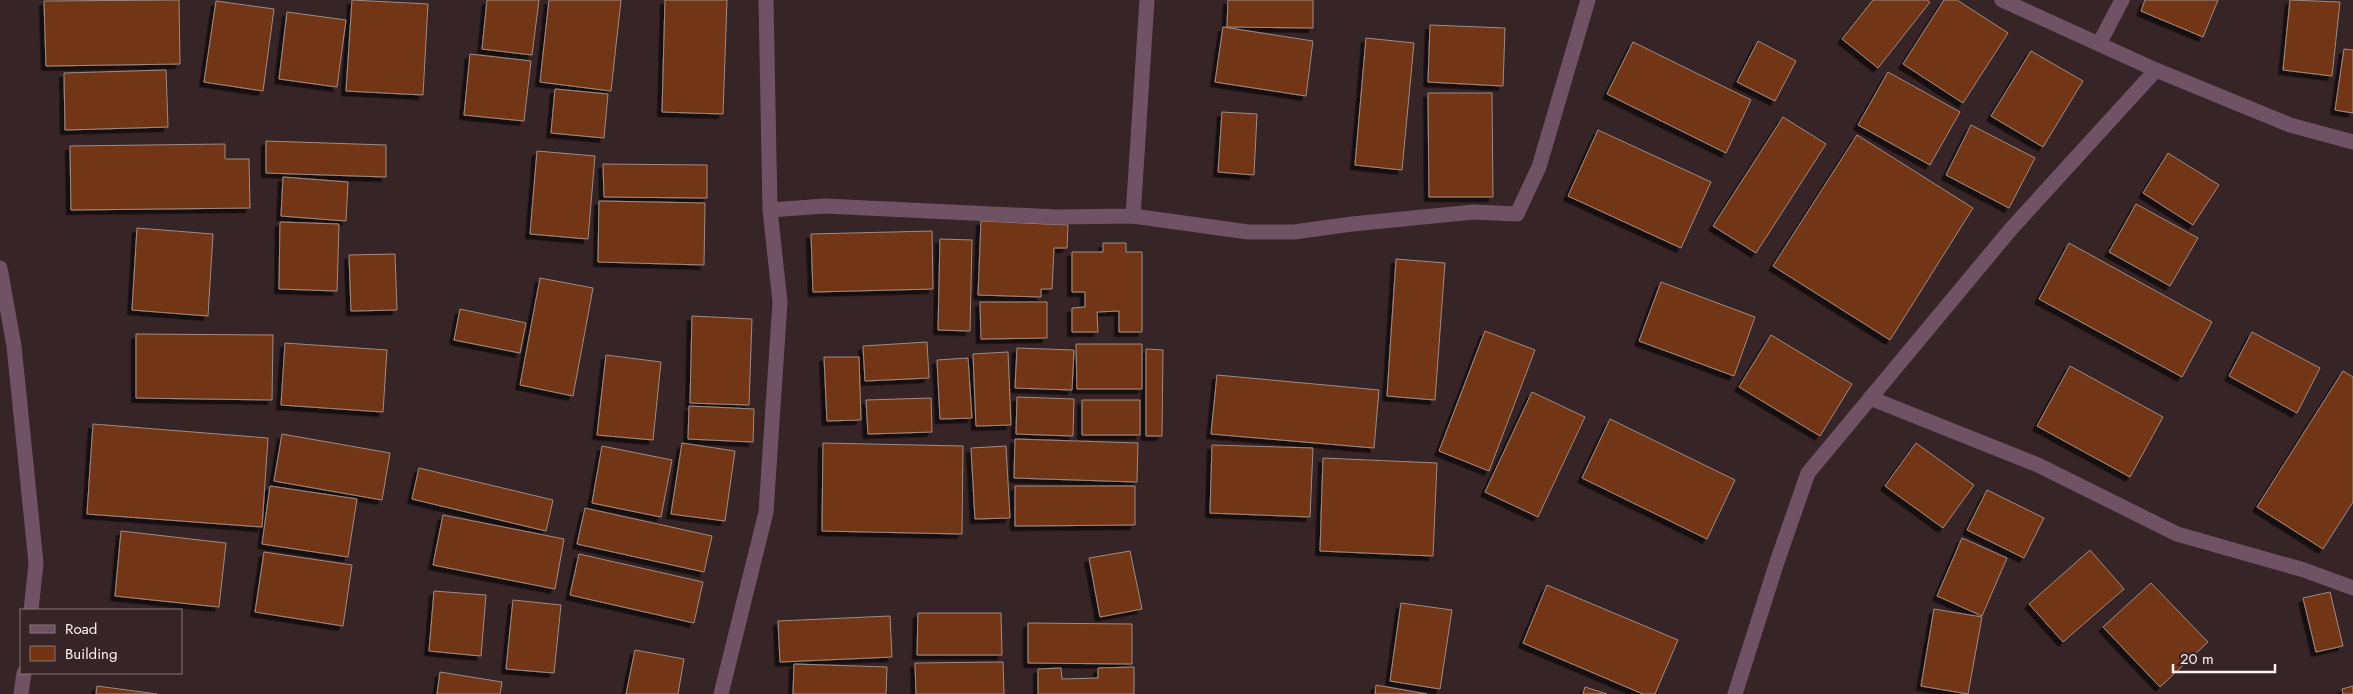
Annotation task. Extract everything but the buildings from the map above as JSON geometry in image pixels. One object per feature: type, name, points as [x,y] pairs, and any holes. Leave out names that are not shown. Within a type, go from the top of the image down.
[{"type":"street","points":[[721,694],[766,512],[780,302],[770,210],[766,0]]},
{"type":"street","points":[[1133,216],[1147,0]]},
{"type":"street","points":[[770,210],[825,206],[1057,217],[1133,216],[1248,232],[1294,232],[1352,224],[1474,212],[1517,214],[1539,167],[1588,0]]},
{"type":"street","points":[[2002,0],[2156,70],[2290,125],[2353,142]]},
{"type":"street","points":[[2099,44],[2122,0]]},
{"type":"street","points":[[1735,694],[1777,562],[1808,473],[2011,228],[2156,70]]},
{"type":"street","points":[[0,268],[14,346],[36,563],[31,609]]},
{"type":"street","points":[[1870,398],[2038,465],[2178,534],[2304,570],[2353,588]]},
{"type":"street","points":[[22,694],[24,674]]}]
